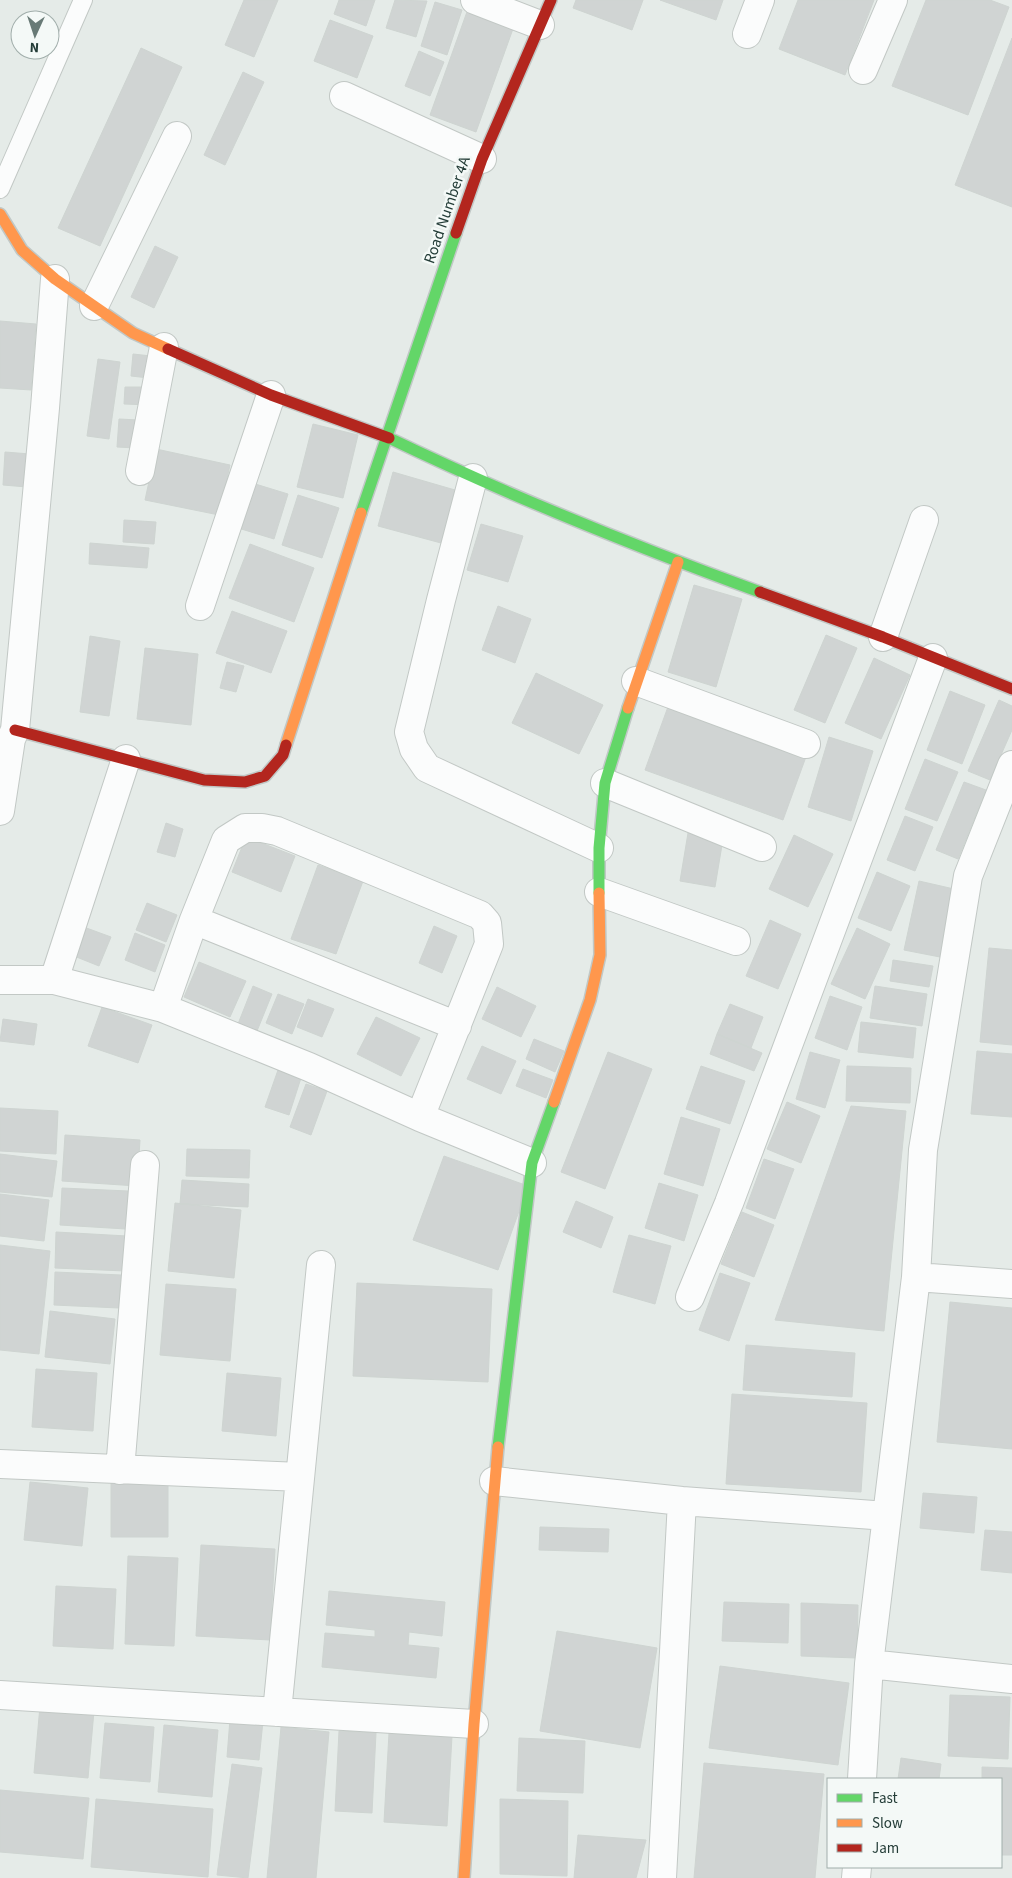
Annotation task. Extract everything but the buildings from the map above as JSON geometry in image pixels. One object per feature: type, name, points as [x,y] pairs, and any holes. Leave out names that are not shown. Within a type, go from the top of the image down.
[{"type":"street","points":[[475,0],[540,25]]},
{"type":"street","name":"Road Number 4A","points":[[9,735],[126,759],[204,780],[245,782],[265,776],[283,755],[386,436],[482,158],[551,0]]},
{"type":"street","points":[[747,34],[760,0]]},
{"type":"street","points":[[863,70],[893,0]]},
{"type":"street","points":[[344,96],[482,158]]},
{"type":"street","points":[[94,306],[177,136]]},
{"type":"street","points":[[0,214],[22,250],[55,279],[133,333],[271,395],[386,436],[473,478],[678,562],[883,637],[1012,689]]},
{"type":"street","points":[[0,811],[45,408],[55,279]]},
{"type":"street","points":[[140,471],[164,347]]},
{"type":"street","points":[[200,606],[271,395]]},
{"type":"street","points":[[473,478],[409,732],[414,749],[427,768],[599,848]]},
{"type":"street","points":[[883,637],[924,520]]},
{"type":"street","points":[[464,1878],[474,1724],[494,1481],[532,1163],[590,1000],[600,955],[599,848],[605,783],[636,681],[678,562]]},
{"type":"street","points":[[690,1297],[729,1203],[934,658]]},
{"type":"street","points":[[636,681],[806,744]]},
{"type":"street","points":[[54,980],[126,759]]},
{"type":"street","points":[[862,1778],[868,1664],[916,1277],[923,1150],[968,876],[1012,765]]},
{"type":"street","points":[[605,783],[762,847]]},
{"type":"street","points":[[162,1008],[226,840],[245,828],[262,828],[277,831],[480,915],[487,923],[489,944],[420,1117]]},
{"type":"street","points":[[599,892],[736,941]]},
{"type":"street","points":[[194,920],[457,1026]]},
{"type":"street","points":[[0,980],[54,980],[162,1008],[309,1066],[420,1117],[532,1163]]},
{"type":"street","points":[[120,1470],[145,1165]]},
{"type":"street","points":[[277,1712],[321,1265]]},
{"type":"street","points":[[916,1277],[1012,1284]]},
{"type":"street","points":[[0,1464],[300,1477]]},
{"type":"street","points":[[494,1481],[682,1501],[887,1516]]},
{"type":"street","points":[[662,1878],[682,1501]]},
{"type":"street","points":[[868,1664],[1012,1679]]},
{"type":"street","points":[[0,1695],[474,1724]]},
{"type":"lane","points":[[0,189],[83,0]]},
{"type":"traffic: fast","points":[[361,513],[456,233]]},
{"type":"traffic: fast","points":[[389,438],[573,520],[760,592]]},
{"type":"traffic: fast","points":[[599,893],[599,848],[605,783],[628,708]]},
{"type":"traffic: fast","points":[[498,1447],[532,1163],[554,1102]]},
{"type":"traffic: slow","points":[[0,214],[22,250],[55,279],[133,333],[168,349]]},
{"type":"traffic: slow","points":[[286,745],[361,513]]},
{"type":"traffic: slow","points":[[628,708],[678,562]]},
{"type":"traffic: slow","points":[[554,1102],[590,1000],[600,955],[599,893]]},
{"type":"traffic: slow","points":[[464,1878],[474,1724],[498,1447]]},
{"type":"traffic: jam","points":[[456,233],[482,159],[551,0]]},
{"type":"traffic: jam","points":[[168,349],[271,395],[389,438]]},
{"type":"traffic: jam","points":[[760,592],[883,637],[1012,689]]},
{"type":"traffic: jam","points":[[15,730],[204,780],[245,782],[265,776],[283,755],[286,745]]}]
